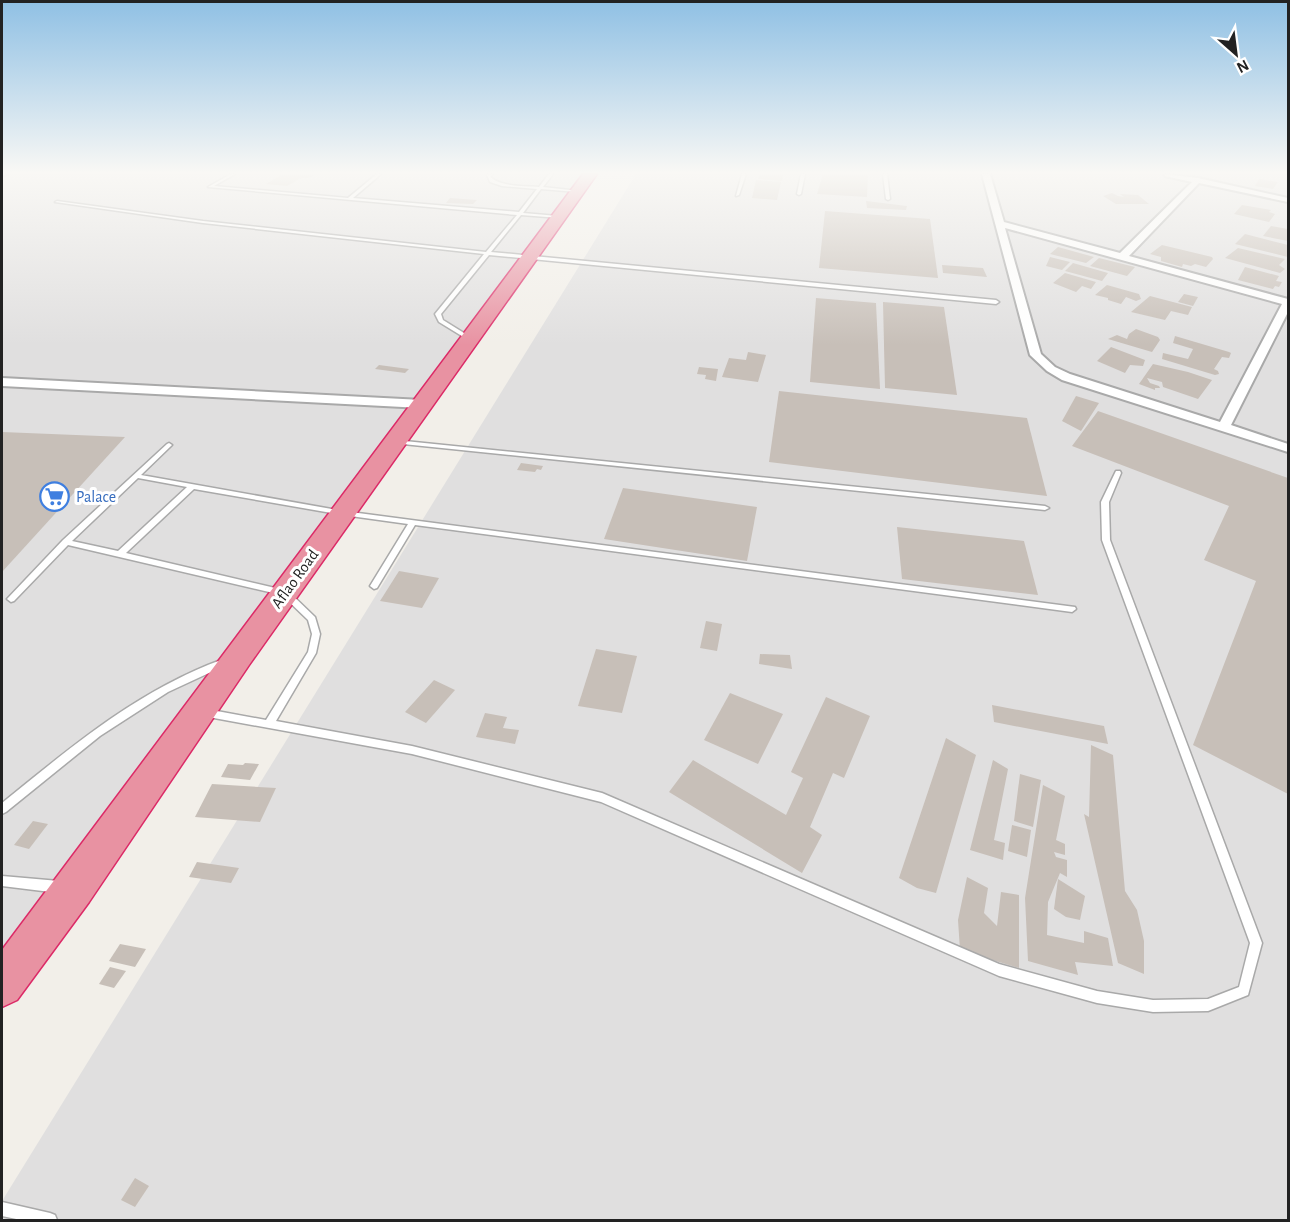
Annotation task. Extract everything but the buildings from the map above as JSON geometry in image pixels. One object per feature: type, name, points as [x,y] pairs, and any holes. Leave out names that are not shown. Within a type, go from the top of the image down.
[{"type":"highway","name":"Aflao Road","points":[[2,985],[75,888],[238,656],[548,231]]},
{"type":"street","points":[[1003,231],[1036,355],[1042,362],[1066,377],[1288,448]]},
{"type":"street","points":[[1028,231],[1288,302],[1224,426]]},
{"type":"street","points":[[1123,256],[1148,231]]},
{"type":"street","points":[[2,382],[422,404]]},
{"type":"lane","points":[[285,231],[529,258],[996,302]]},
{"type":"lane","points":[[471,339],[441,321],[438,314],[506,231]]},
{"type":"lane","points":[[394,442],[1045,508]]},
{"type":"lane","points":[[11,599],[66,542],[169,445]]},
{"type":"lane","points":[[200,712],[412,750],[602,798],[999,970],[1108,999],[1154,1006],[1208,1005],[1244,990],[1256,943],[1106,540],[1105,502],[1118,473]]},
{"type":"lane","points":[[136,476],[412,523],[1072,609]]},
{"type":"lane","points":[[120,554],[193,486]]},
{"type":"lane","points":[[374,585],[412,523]]},
{"type":"lane","points":[[66,542],[285,593],[312,619],[316,634],[312,653],[269,724]]},
{"type":"lane","points":[[2,809],[97,733],[165,689],[238,656]]},
{"type":"lane","points":[[2,881],[75,888]]},
{"type":"lane","points":[[2,1209],[50,1221]]},
{"type":"shaded area","points":[[2,231],[540,231],[2,948]]},
{"type":"shaded area","points":[[601,231],[1288,231],[1288,1220],[2,1220],[2,1201]]},
{"type":"place","name":"Palace","points":[[55,497]]}]
